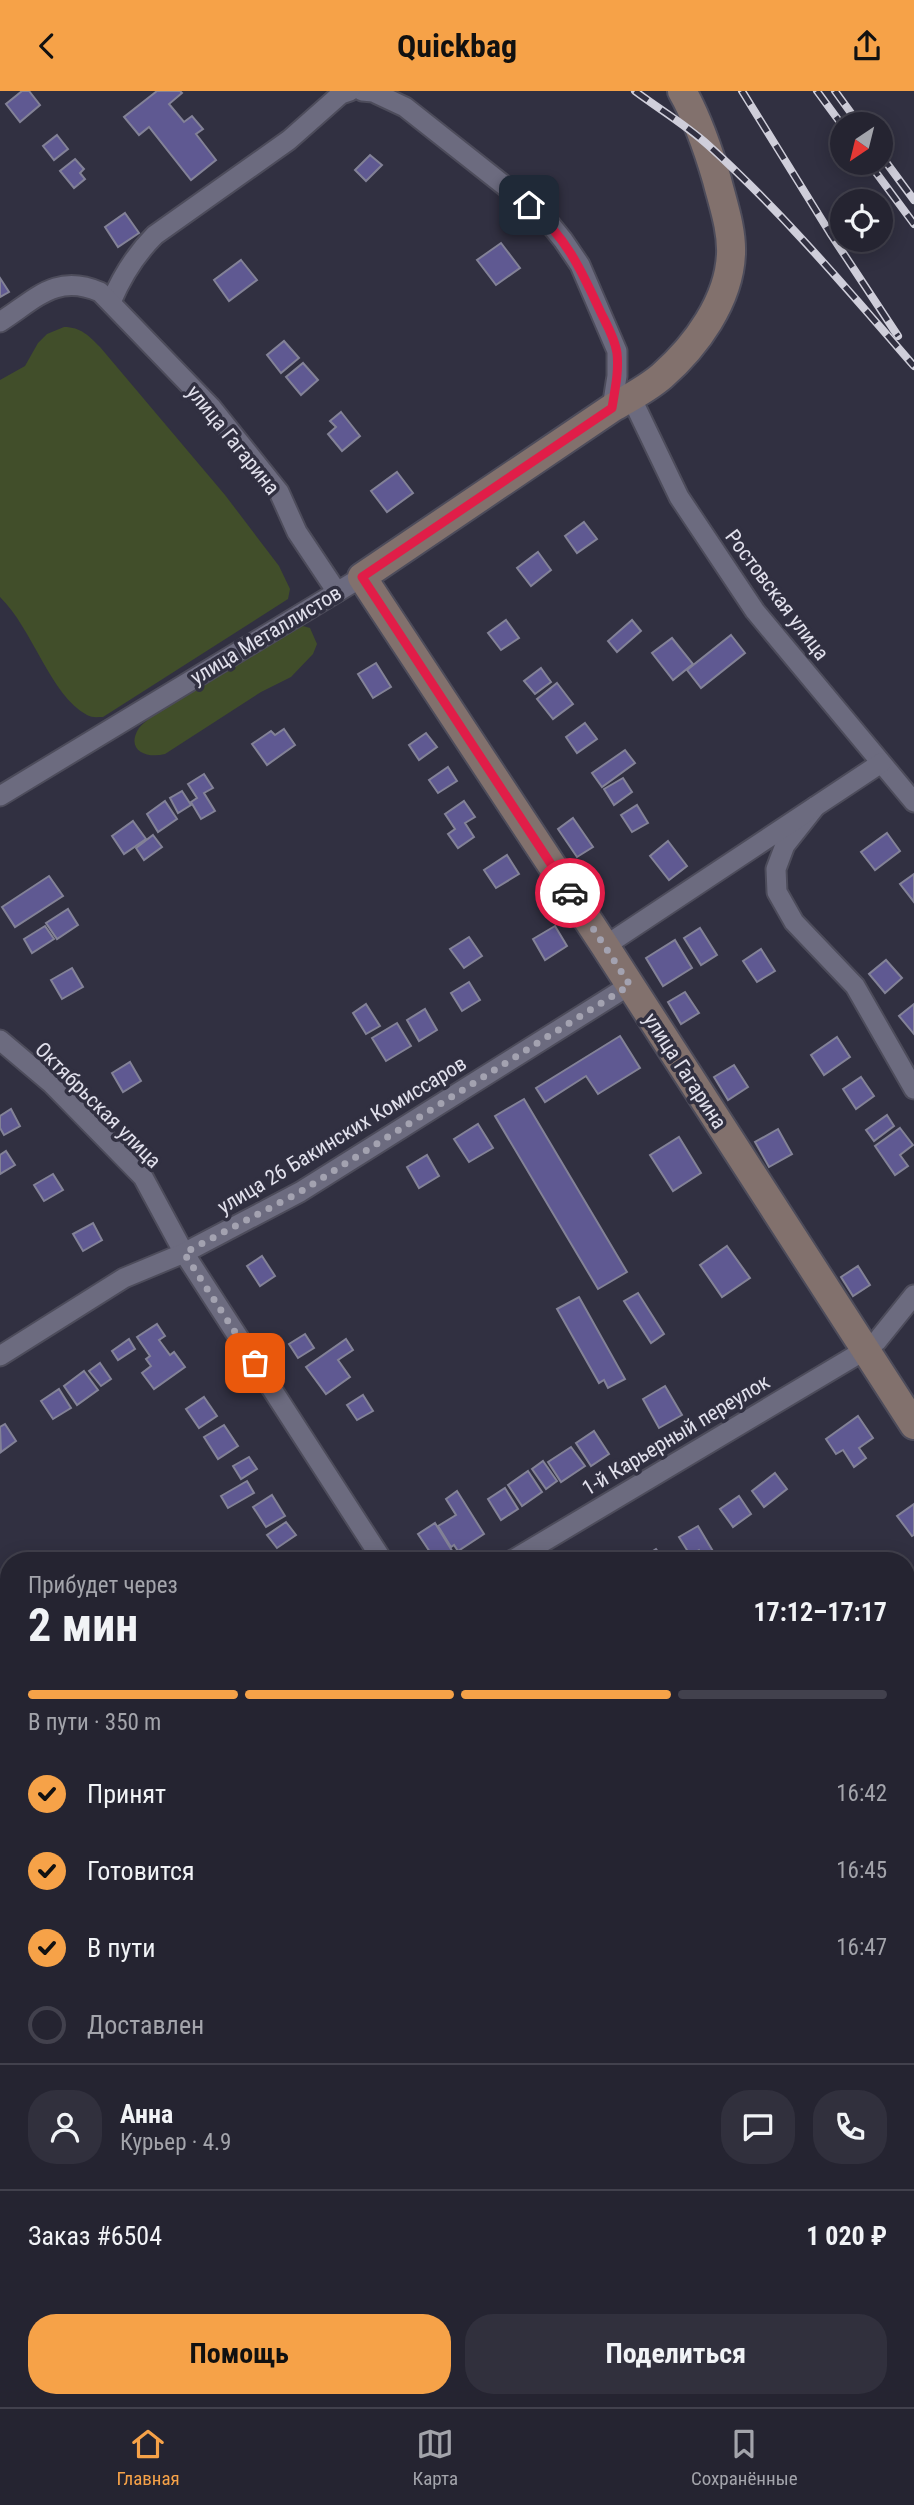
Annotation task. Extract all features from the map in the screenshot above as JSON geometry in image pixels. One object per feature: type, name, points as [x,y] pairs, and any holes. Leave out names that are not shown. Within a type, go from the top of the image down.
[{"type":"main road","name":"улица Металлистов","points":[[362,577],[663,376],[715,310],[729,273],[732,251],[725,208],[706,144],[682,91]]},
{"type":"main road","name":"улица Гагарина","points":[[362,577],[605,946],[914,1425]]},
{"type":"street","points":[[111,302],[126,270],[155,235],[289,140],[341,94],[351,91]]},
{"type":"street","points":[[362,91],[373,92],[405,107],[550,224],[580,265],[617,351],[617,376],[622,402]]},
{"type":"street","name":"улица Гагарина","points":[[0,322],[59,285],[71,283],[100,292],[211,407],[279,492],[297,532],[337,592]]},
{"type":"street","name":"Ростовская улица","points":[[622,402],[708,543],[755,611],[914,802]]},
{"type":"street","name":"улица Металлистов","points":[[0,796],[362,577]]},
{"type":"street","points":[[605,946],[880,763]]},
{"type":"street","points":[[815,807],[785,845],[776,869],[777,893],[794,922],[855,986],[914,1089]]},
{"type":"street","name":"улица 26 Бакинских Комиссаров","points":[[0,1356],[124,1278],[184,1253],[300,1192],[630,985]]},
{"type":"street","name":"Октябрьская улица","points":[[0,1040],[52,1084],[143,1177],[184,1253],[377,1552]]},
{"type":"street","name":"1-й Карьерный переулок","points":[[526,1552],[864,1350],[877,1341],[914,1295]]},
{"type":"green space","points":[[64,327],[80,330],[100,347],[225,495],[279,566],[290,589],[288,599],[103,717],[87,715],[62,693],[12,610],[0,597],[0,380],[25,366],[38,343],[47,334]]},
{"type":"green space","points":[[303,626],[310,628],[317,644],[313,654],[291,677],[261,692],[165,754],[145,754],[136,747],[134,742],[139,728],[152,716],[290,629]]},
{"type":"building","points":[[22,91],[29,91],[40,105],[20,122],[6,104]]},
{"type":"building","points":[[157,91],[182,93],[169,104],[184,122],[192,116],[203,129],[196,134],[216,160],[191,180],[149,127],[139,135],[124,117]]},
{"type":"building","points":[[57,135],[68,149],[54,160],[43,146]]},
{"type":"building","points":[[370,155],[382,165],[366,181],[355,170]]},
{"type":"building","points":[[75,159],[84,169],[80,173],[85,179],[74,188],[60,171]]},
{"type":"building","points":[[125,213],[139,233],[118,247],[105,227]]},
{"type":"building","points":[[501,243],[520,268],[496,285],[477,260]]},
{"type":"building","points":[[241,260],[257,280],[229,301],[214,280]]},
{"type":"building","points":[[0,278],[9,292],[0,297]]},
{"type":"building","points":[[284,341],[299,358],[281,373],[267,355]]},
{"type":"building","points":[[303,363],[318,380],[301,395],[286,377]]},
{"type":"building","points":[[341,412],[360,436],[342,451],[328,434],[336,427],[330,421]]},
{"type":"building","points":[[397,472],[413,493],[387,512],[371,491]]},
{"type":"building","points":[[584,522],[597,539],[577,553],[565,536]]},
{"type":"building","points":[[538,552],[551,570],[531,586],[517,568]]},
{"type":"building","points":[[506,620],[519,638],[501,650],[488,633]]},
{"type":"building","points":[[632,620],[641,631],[617,652],[608,641]]},
{"type":"building","points":[[731,635],[745,653],[701,688],[687,670]]},
{"type":"building","points":[[672,638],[693,664],[673,680],[652,653]]},
{"type":"building","points":[[376,663],[391,687],[373,698],[358,674]]},
{"type":"building","points":[[541,668],[551,682],[535,694],[524,681]]},
{"type":"building","points":[[557,683],[573,704],[553,719],[537,699]]},
{"type":"building","points":[[585,723],[597,739],[577,753],[566,737]]},
{"type":"building","points":[[284,729],[295,745],[267,765],[252,744],[271,731],[275,735]]},
{"type":"building","points":[[426,733],[437,747],[419,760],[409,745]]},
{"type":"building","points":[[625,750],[635,763],[602,787],[592,773]]},
{"type":"building","points":[[448,767],[457,781],[438,793],[429,780]]},
{"type":"building","points":[[204,774],[213,788],[204,793],[215,811],[201,819],[191,802],[197,798],[188,784]]},
{"type":"building","points":[[623,778],[632,792],[614,805],[604,789]]},
{"type":"building","points":[[182,791],[191,805],[178,813],[170,798]]},
{"type":"building","points":[[165,801],[177,819],[158,832],[147,814]]},
{"type":"building","points":[[464,801],[475,817],[465,823],[474,837],[458,848],[448,834],[455,829],[445,814]]},
{"type":"building","points":[[637,805],[648,823],[632,832],[621,815]]},
{"type":"building","points":[[573,818],[593,847],[577,857],[558,829]]},
{"type":"building","points":[[133,821],[146,839],[124,854],[112,836]]},
{"type":"building","points":[[887,833],[900,851],[875,870],[861,852]]},
{"type":"building","points":[[153,835],[162,847],[144,860],[136,848]]},
{"type":"building","points":[[668,841],[687,866],[669,880],[650,856]]},
{"type":"building","points":[[507,855],[519,874],[496,888],[484,870]]},
{"type":"building","points":[[914,874],[914,902],[900,884]]},
{"type":"building","points":[[49,876],[63,896],[15,927],[2,907]]},
{"type":"building","points":[[68,909],[78,925],[57,939],[46,923]]},
{"type":"building","points":[[45,926],[54,939],[32,953],[24,939]]},
{"type":"building","points":[[555,926],[567,946],[545,960],[533,939]]},
{"type":"building","points":[[700,928],[717,955],[701,965],[684,938]]},
{"type":"building","points":[[469,937],[482,956],[464,968],[450,949]]},
{"type":"building","points":[[675,940],[692,968],[663,986],[646,958]]},
{"type":"building","points":[[761,949],[775,971],[757,982],[743,961]]},
{"type":"building","points":[[886,960],[902,978],[885,993],[869,974]]},
{"type":"building","points":[[72,968],[83,987],[62,999],[51,980]]},
{"type":"building","points":[[469,982],[480,1000],[462,1011],[451,993]]},
{"type":"building","points":[[685,992],[699,1013],[681,1024],[668,1002]]},
{"type":"building","points":[[366,1004],[380,1026],[366,1034],[353,1013]]},
{"type":"building","points":[[914,1004],[914,1034],[899,1016]]},
{"type":"building","points":[[425,1009],[437,1030],[419,1041],[407,1020]]},
{"type":"building","points":[[397,1023],[411,1046],[386,1061],[372,1038]]},
{"type":"building","points":[[620,1036],[640,1068],[598,1094],[586,1076],[545,1102],[536,1088]]},
{"type":"building","points":[[837,1037],[850,1057],[824,1075],[811,1055]]},
{"type":"building","points":[[130,1062],[141,1081],[123,1092],[112,1073]]},
{"type":"building","points":[[734,1065],[748,1087],[728,1100],[714,1077]]},
{"type":"building","points":[[861,1077],[874,1096],[856,1109],[843,1089]]},
{"type":"building","points":[[524,1099],[627,1272],[598,1289],[495,1116]]},
{"type":"building","points":[[11,1109],[20,1126],[4,1135],[0,1128],[0,1116]]},
{"type":"building","points":[[887,1115],[894,1126],[874,1141],[866,1130]]},
{"type":"building","points":[[478,1124],[493,1148],[469,1162],[454,1139]]},
{"type":"building","points":[[900,1128],[913,1145],[900,1155],[908,1166],[895,1175],[875,1146]]},
{"type":"building","points":[[778,1129],[792,1154],[769,1167],[755,1142]]},
{"type":"building","points":[[679,1137],[701,1173],[673,1191],[650,1155]]},
{"type":"building","points":[[6,1151],[15,1165],[0,1174],[0,1155]]},
{"type":"building","points":[[427,1155],[439,1176],[419,1188],[407,1167]]},
{"type":"building","points":[[53,1174],[63,1190],[44,1201],[34,1185]]},
{"type":"building","points":[[93,1223],[102,1240],[83,1251],[73,1234]]},
{"type":"building","points":[[727,1246],[750,1278],[722,1297],[700,1265]]},
{"type":"building","points":[[262,1256],[275,1276],[260,1286],[247,1266]]},
{"type":"building","points":[[858,1266],[870,1285],[853,1296],[841,1277]]},
{"type":"building","points":[[638,1293],[664,1334],[651,1343],[624,1301]]},
{"type":"building","points":[[579,1297],[625,1379],[608,1388],[604,1380],[599,1383],[557,1309]]},
{"type":"building","points":[[157,1324],[165,1336],[159,1340],[170,1355],[174,1352],[185,1367],[154,1389],[142,1373],[151,1366],[146,1359],[150,1356],[137,1337]]},
{"type":"building","points":[[305,1334],[314,1348],[298,1358],[289,1344]]},
{"type":"building","points":[[129,1339],[135,1349],[118,1360],[112,1351]]},
{"type":"building","points":[[346,1339],[353,1350],[338,1360],[350,1377],[326,1394],[306,1367]]},
{"type":"building","points":[[100,1363],[111,1379],[101,1386],[89,1371]]},
{"type":"building","points":[[84,1371],[98,1390],[77,1405],[64,1386]]},
{"type":"building","points":[[665,1386],[682,1415],[659,1428],[643,1399]]},
{"type":"building","points":[[59,1389],[71,1408],[53,1419],[41,1401]]},
{"type":"building","points":[[363,1395],[373,1411],[357,1420],[347,1405]]},
{"type":"building","points":[[204,1397],[217,1416],[199,1428],[186,1409]]},
{"type":"building","points":[[858,1416],[873,1438],[859,1448],[866,1458],[854,1467],[843,1450],[836,1454],[826,1439]]},
{"type":"building","points":[[5,1424],[16,1441],[1,1452],[0,1427]]},
{"type":"building","points":[[224,1425],[238,1446],[218,1459],[204,1437]]},
{"type":"building","points":[[594,1431],[609,1454],[591,1466],[576,1443]]},
{"type":"building","points":[[571,1447],[585,1466],[561,1482],[548,1462]]},
{"type":"building","points":[[249,1457],[257,1469],[241,1479],[233,1466]]},
{"type":"building","points":[[543,1461],[557,1481],[546,1489],[532,1469]]},
{"type":"building","points":[[528,1471],[542,1492],[522,1506],[508,1485]]},
{"type":"building","points":[[775,1473],[787,1489],[764,1507],[752,1491]]},
{"type":"building","points":[[247,1481],[254,1493],[228,1508],[221,1496]]},
{"type":"building","points":[[505,1488],[518,1509],[501,1520],[488,1499]]},
{"type":"building","points":[[457,1491],[484,1534],[458,1551],[454,1545],[451,1547],[438,1526],[456,1515],[446,1499]]},
{"type":"building","points":[[272,1495],[285,1516],[266,1527],[253,1507]]},
{"type":"building","points":[[739,1496],[751,1514],[733,1527],[720,1509]]},
{"type":"building","points":[[914,1504],[914,1535],[912,1536],[897,1516]]},
{"type":"building","points":[[286,1522],[296,1535],[277,1548],[267,1535]]},
{"type":"building","points":[[435,1523],[453,1552],[430,1552],[418,1534]]},
{"type":"building","points":[[698,1526],[713,1552],[688,1552],[679,1537]]},
{"type":"railway","points":[[635,91],[691,131],[736,171],[814,253],[914,366]]},
{"type":"railway","points":[[742,91],[898,336]]},
{"type":"railway","points":[[817,91],[832,112]]},
{"type":"railway","points":[[835,91],[850,112]]},
{"type":"railway","points":[[893,172],[914,200]]},
{"type":"railway","points":[[878,175],[914,224]]},
{"type":"way so far","points":[[255,1363],[184,1253],[300,1192],[630,985],[570,893]]},
{"type":"route","points":[[529,205],[550,224],[580,265],[612,338],[617,351],[617,376],[612,408],[362,577],[570,893]]}]
